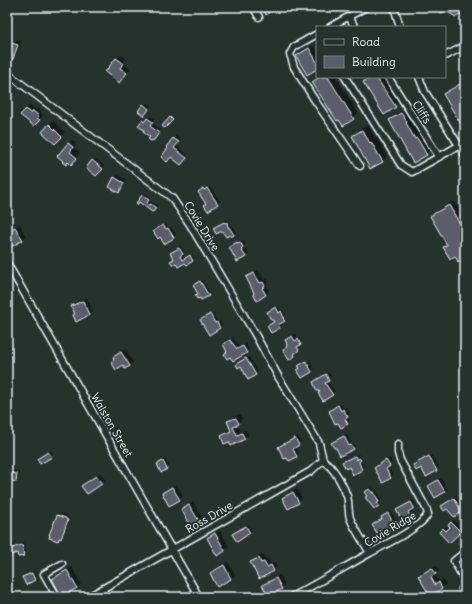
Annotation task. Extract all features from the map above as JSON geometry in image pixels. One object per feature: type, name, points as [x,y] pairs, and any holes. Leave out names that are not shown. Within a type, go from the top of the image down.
[{"type":"street","points":[[253,7],[259,17]]},
{"type":"street","points":[[332,26],[366,7]]},
{"type":"street","points":[[394,7],[400,26]]},
{"type":"street","points":[[349,17],[354,26]]},
{"type":"street","points":[[316,35],[294,47],[290,54],[294,67],[360,166]]},
{"type":"street","points":[[446,56],[465,46]]},
{"type":"street","name":"Covie Drive","points":[[7,73],[172,198],[189,223],[319,443],[323,460]]},
{"type":"street","points":[[346,78],[401,165],[412,172],[460,145]]},
{"type":"street","name":"Cliffs","points":[[389,78],[439,157]]},
{"type":"street","points":[[419,78],[425,92],[465,155]]},
{"type":"street","name":"Walston Street","points":[[7,263],[199,597]]},
{"type":"street","name":"Covie Ridge","points":[[291,597],[370,553],[426,519],[428,514],[426,508],[400,460],[398,444]]},
{"type":"street","points":[[323,460],[329,465],[337,477],[346,496],[350,516],[357,532],[370,553]]},
{"type":"street","name":"Ross Drive","points":[[88,597],[311,471],[323,460]]},
{"type":"street","points":[[465,552],[454,561],[465,581]]},
{"type":"street","points":[[57,597],[44,574],[62,564]]},
{"type":"street","points":[[457,597],[464,595],[462,589],[465,585]]},
{"type":"street","points":[[102,589],[107,597]]},
{"type":"building","points":[[262,7],[274,7],[268,10],[269,13],[266,15]]},
{"type":"building","points":[[437,7],[464,7],[465,12],[456,17],[446,11],[441,13]]},
{"type":"building","points":[[12,43],[18,45],[13,59],[7,57],[7,44],[11,45]]},
{"type":"building","points":[[309,48],[316,60],[316,70],[307,75],[296,56]]},
{"type":"building","points":[[116,58],[123,63],[120,68],[127,73],[119,83],[105,72]]},
{"type":"building","points":[[318,78],[329,78],[354,119],[343,126],[339,120],[337,121],[312,82]]},
{"type":"building","points":[[369,78],[377,78],[396,107],[384,115],[363,82]]},
{"type":"building","points":[[465,81],[465,131],[443,94]]},
{"type":"building","points":[[143,104],[149,109],[144,116],[138,111]]},
{"type":"building","points":[[26,109],[31,114],[33,111],[39,116],[37,118],[40,120],[34,126],[20,115]]},
{"type":"building","points":[[401,113],[415,139],[417,138],[427,155],[413,163],[389,120]]},
{"type":"building","points":[[170,117],[173,120],[165,128],[162,126]]},
{"type":"building","points":[[147,118],[153,122],[150,126],[159,133],[154,140],[151,141],[148,139],[150,137],[143,132],[144,130],[138,126],[142,120],[144,122]]},
{"type":"building","points":[[49,124],[62,137],[55,144],[42,132]]},
{"type":"building","points":[[362,130],[383,162],[370,169],[352,136]]},
{"type":"building","points":[[173,138],[179,142],[174,148],[187,158],[181,165],[171,157],[167,162],[161,157]]},
{"type":"building","points":[[68,143],[73,147],[70,152],[77,158],[71,165],[68,162],[66,165],[57,156]]},
{"type":"building","points":[[92,160],[103,169],[96,176],[86,168]]},
{"type":"building","points":[[114,177],[124,183],[119,193],[109,187]]},
{"type":"building","points":[[203,188],[204,190],[207,188],[218,204],[208,211],[204,205],[206,204],[198,192]]},
{"type":"building","points":[[142,195],[149,200],[147,203],[149,205],[151,204],[156,208],[154,211],[152,212],[139,202],[137,205],[136,203]]},
{"type":"building","points":[[449,205],[465,233],[465,258],[458,262],[455,256],[450,259],[443,247],[447,245],[430,216]]},
{"type":"building","points":[[227,222],[228,227],[234,235],[231,237],[230,235],[226,237],[222,231],[216,234],[213,228]]},
{"type":"building","points":[[163,225],[166,229],[168,228],[174,238],[164,244],[160,237],[158,239],[153,231]]},
{"type":"building","points":[[15,227],[23,240],[9,248],[7,244],[7,231]]},
{"type":"building","points":[[237,242],[240,242],[243,247],[241,249],[246,257],[237,262],[229,247]]},
{"type":"building","points":[[179,248],[183,254],[180,256],[182,260],[190,255],[193,261],[187,265],[185,263],[178,267],[176,263],[173,265],[170,261],[174,259],[170,253]]},
{"type":"building","points":[[254,273],[260,283],[263,282],[265,286],[262,288],[266,295],[257,301],[246,277]]},
{"type":"building","points":[[200,281],[209,296],[201,300],[200,298],[197,299],[195,295],[198,294],[193,285]]},
{"type":"building","points":[[83,301],[89,315],[76,322],[73,315],[75,314],[71,306]]},
{"type":"building","points":[[276,307],[279,313],[281,311],[285,321],[278,325],[280,328],[271,333],[267,326],[274,322],[271,320],[267,312]]},
{"type":"building","points":[[210,314],[220,328],[209,335],[200,320]]},
{"type":"building","points":[[292,336],[295,341],[298,339],[301,345],[297,347],[299,350],[294,354],[295,356],[289,360],[283,350],[286,348],[287,344],[285,340]]},
{"type":"building","points":[[230,340],[237,349],[243,346],[247,353],[233,361],[230,357],[227,359],[224,354],[227,352],[223,344]]},
{"type":"building","points":[[121,352],[130,366],[125,369],[123,365],[116,370],[111,362],[114,360],[113,357]]},
{"type":"building","points":[[246,358],[256,375],[248,380],[241,366],[238,368],[236,364]]},
{"type":"building","points":[[306,361],[312,372],[302,378],[297,370],[300,368],[298,366]]},
{"type":"building","points":[[326,374],[329,381],[325,383],[333,395],[323,401],[318,393],[320,392],[317,391],[313,382]]},
{"type":"building","points":[[338,405],[341,411],[343,409],[348,417],[345,419],[348,424],[341,428],[338,423],[335,424],[329,411]]},
{"type":"building","points":[[236,418],[239,424],[233,427],[237,435],[242,433],[245,439],[231,446],[229,442],[224,444],[221,436],[231,431],[227,421]]},
{"type":"building","points":[[344,436],[349,446],[351,445],[354,449],[340,456],[336,448],[334,448],[331,443]]},
{"type":"building","points":[[295,438],[299,445],[293,449],[297,457],[289,461],[287,458],[284,459],[278,447]]},
{"type":"building","points":[[48,452],[52,457],[40,464],[37,459]]},
{"type":"building","points":[[355,456],[357,460],[359,458],[361,460],[359,462],[362,470],[353,475],[349,467],[346,469],[342,462]]},
{"type":"building","points":[[429,456],[437,471],[426,477],[421,468],[416,471],[413,465]]},
{"type":"building","points":[[386,460],[390,466],[386,469],[391,478],[383,483],[374,468]]},
{"type":"building","points":[[163,461],[167,469],[161,473],[157,464]]},
{"type":"building","points":[[7,472],[17,474],[16,482],[7,480]]},
{"type":"building","points":[[96,476],[102,484],[87,494],[81,486]]},
{"type":"building","points":[[438,480],[445,492],[435,498],[428,486]]},
{"type":"building","points":[[172,487],[180,500],[169,506],[162,493]]},
{"type":"building","points":[[370,489],[372,493],[374,492],[379,502],[377,503],[379,506],[374,509],[365,497],[367,496],[364,492]]},
{"type":"building","points":[[293,492],[299,503],[288,509],[282,498]]},
{"type":"building","points":[[454,498],[462,512],[454,517],[447,509],[444,511],[441,506]]},
{"type":"building","points":[[411,502],[414,508],[408,512],[412,519],[404,524],[396,510]]},
{"type":"building","points":[[189,505],[199,521],[191,526],[181,509]]},
{"type":"building","points":[[388,513],[396,528],[389,532],[387,528],[377,533],[372,525]]},
{"type":"building","points":[[57,515],[68,520],[61,539],[59,538],[58,541],[49,538]]},
{"type":"building","points":[[451,522],[461,532],[449,543],[439,532],[443,528],[446,531],[450,527],[448,525]]},
{"type":"building","points":[[246,526],[250,533],[237,542],[232,534]]},
{"type":"building","points":[[215,533],[225,551],[217,556],[207,538]]},
{"type":"building","points":[[11,544],[12,548],[22,545],[24,556],[18,557],[17,553],[7,556],[7,545]]},
{"type":"building","points":[[259,558],[261,563],[264,562],[267,567],[271,565],[274,571],[259,579],[250,562]]},
{"type":"building","points":[[224,565],[231,579],[217,587],[210,573]]},
{"type":"building","points":[[432,568],[436,574],[431,577],[435,585],[439,582],[442,589],[430,596],[418,576]]},
{"type":"building","points":[[67,570],[77,588],[62,597],[52,579]]},
{"type":"building","points":[[32,573],[35,580],[26,585],[22,577]]},
{"type":"building","points":[[276,578],[282,589],[268,596],[262,585]]}]
